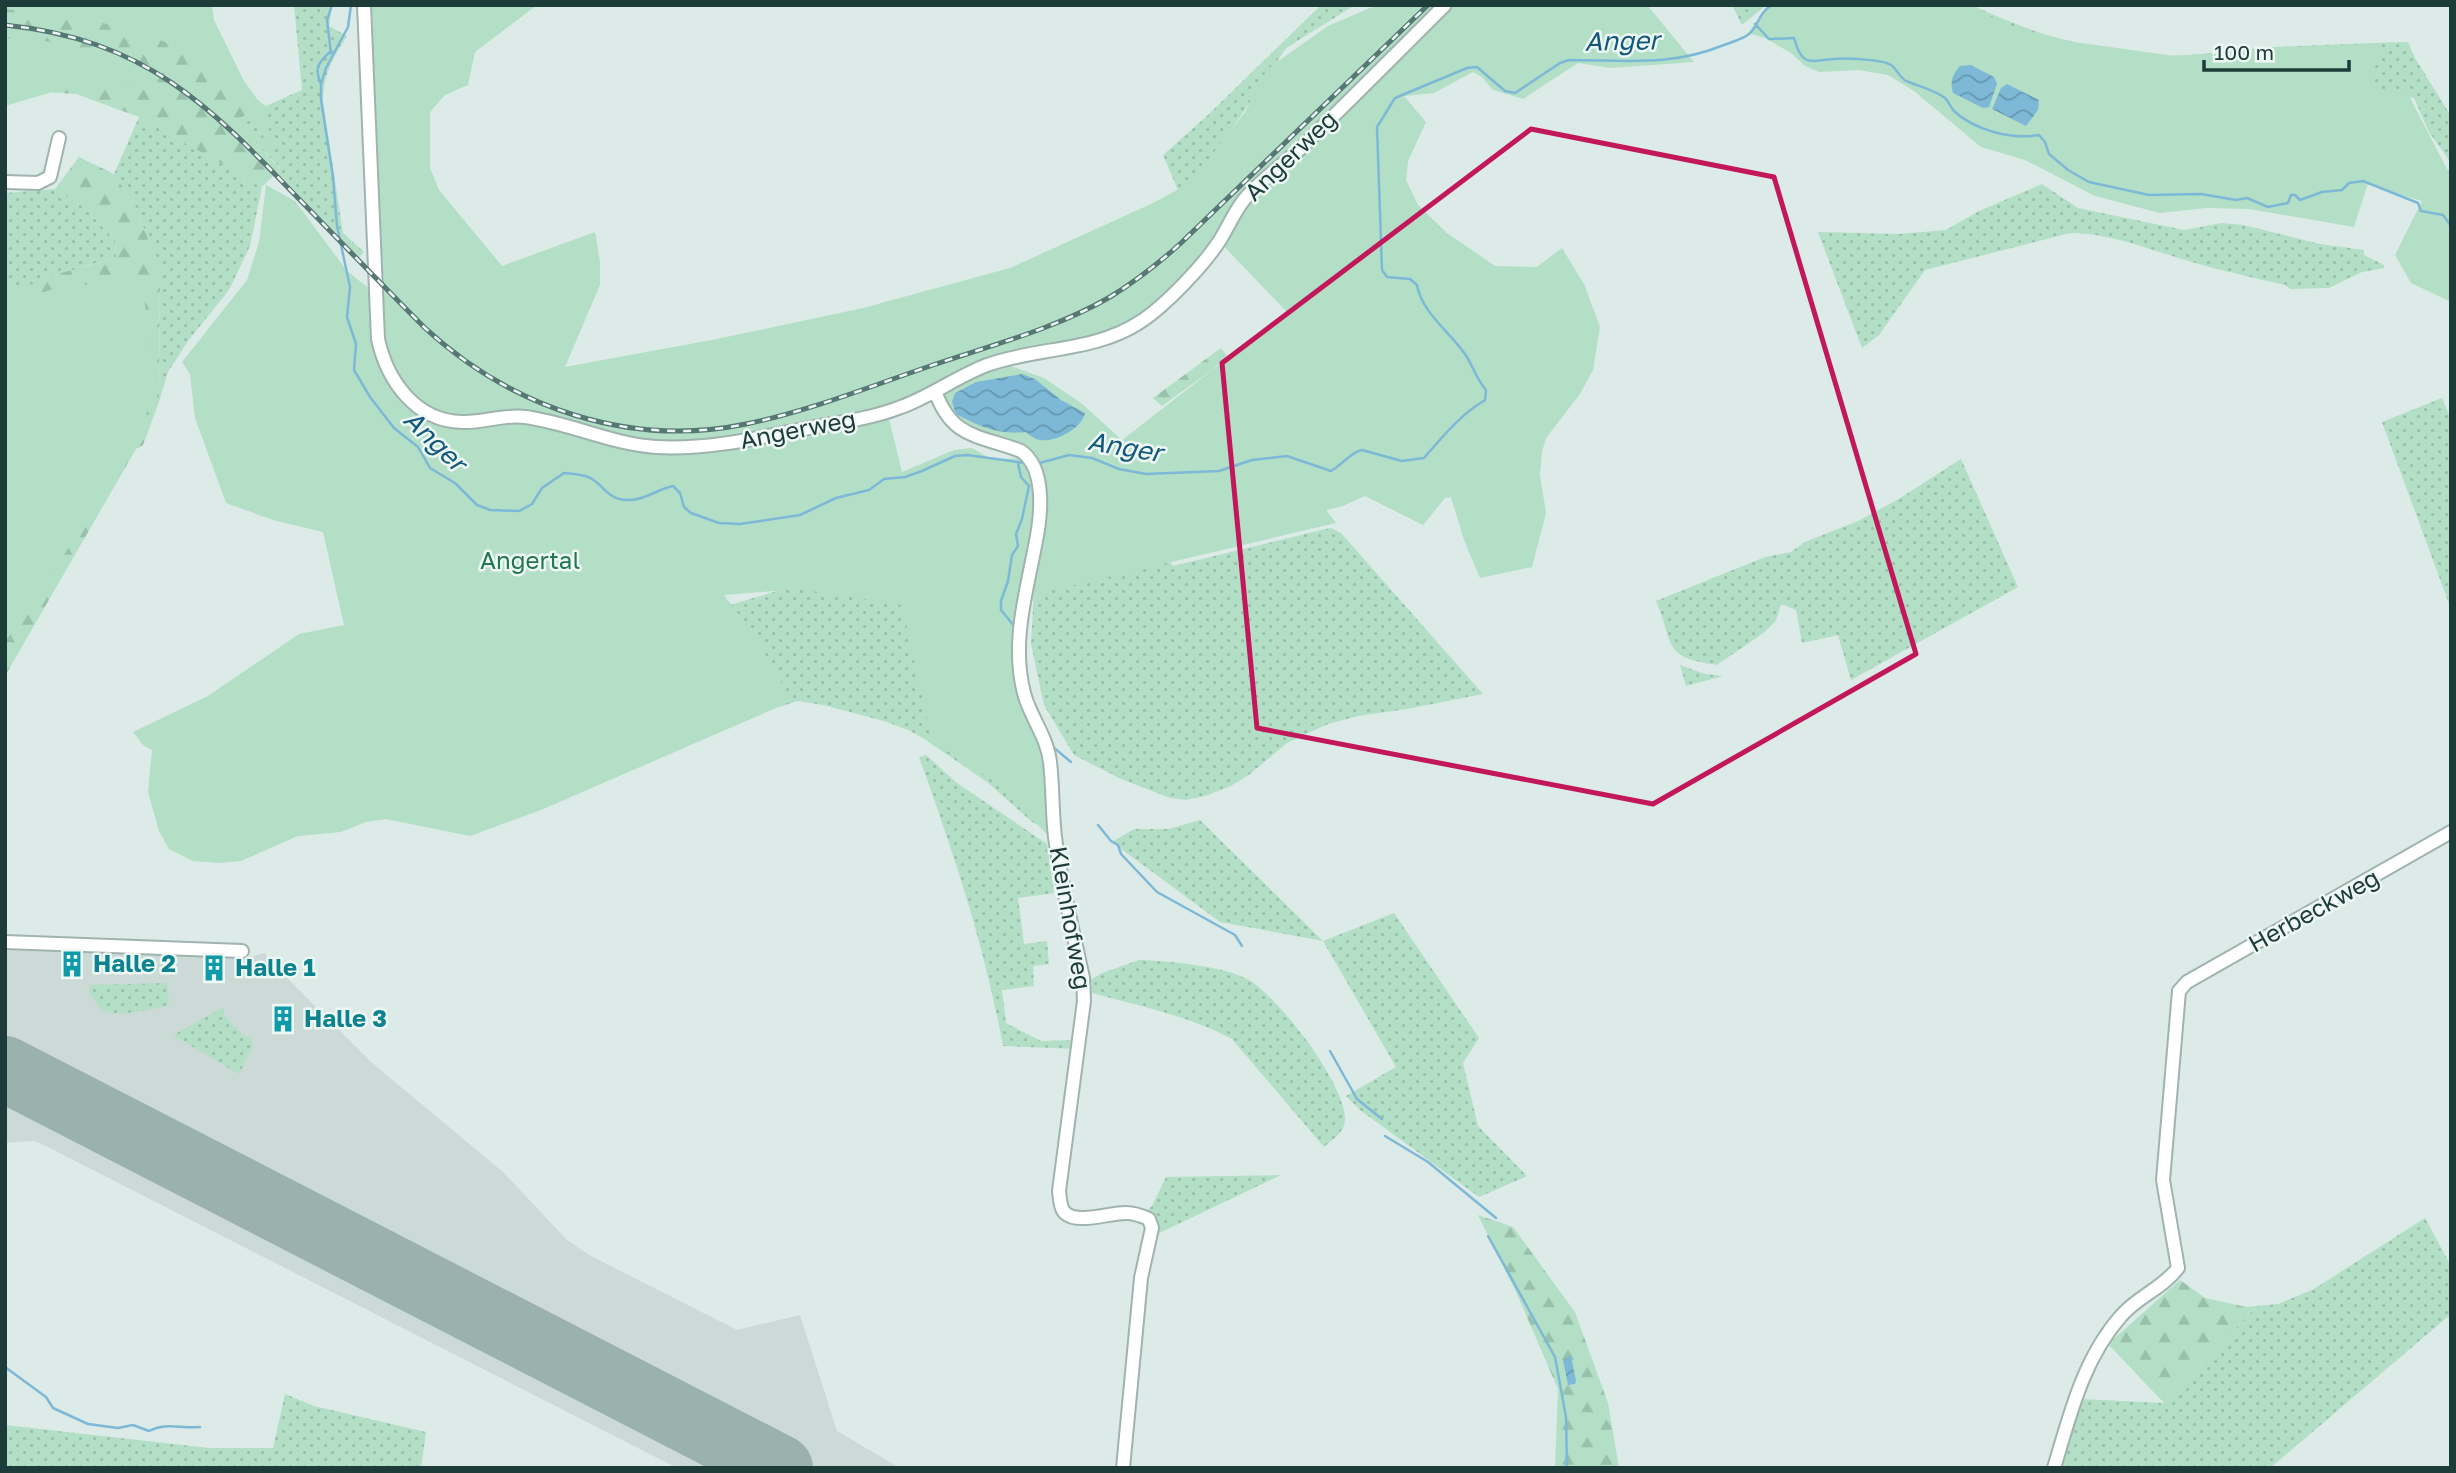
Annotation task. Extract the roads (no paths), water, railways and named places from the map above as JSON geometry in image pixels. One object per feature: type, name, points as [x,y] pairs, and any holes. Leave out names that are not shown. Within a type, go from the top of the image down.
[{"type":"street","name":"Angerweg","points":[[364,5],[378,339],[386,367],[396,384],[411,401],[440,419],[462,422],[524,416],[623,443],[655,447],[691,447],[766,437],[878,415],[903,407],[986,366],[1092,342],[1126,331],[1163,304],[1206,258],[1249,195],[1339,111],[1445,5]]},
{"type":"street","points":[[5,182],[38,183],[50,177],[59,138]]},
{"type":"street","name":"Kleinhofweg","points":[[935,391],[947,418],[955,426],[1021,451],[1033,463],[1041,506],[1020,629],[1020,677],[1025,697],[1042,731],[1048,754],[1055,838],[1083,978],[1084,1001],[1059,1191],[1060,1204],[1065,1213],[1072,1217],[1126,1213],[1149,1219],[1152,1228],[1141,1278],[1124,1468]]},
{"type":"street","name":"Herbeckweg","points":[[2054,1468],[2082,1376],[2106,1334],[2122,1314],[2171,1277],[2178,1268],[2163,1171],[2179,991],[2187,982],[2451,832]]},
{"type":"street","points":[[5,942],[242,951]]},
{"type":"water","points":[[1971,65],[1994,77],[1997,84],[1989,107],[1983,108],[1953,93],[1955,72],[1960,66]]},
{"type":"water","points":[[2007,84],[2039,100],[2038,110],[2026,126],[1992,109],[2001,88]]},
{"type":"water","points":[[1022,374],[1035,379],[1061,400],[1085,413],[1083,419],[1072,430],[1058,438],[1043,440],[1026,432],[990,429],[956,414],[952,402],[955,393],[976,382]]},
{"type":"water","points":[[1571,1356],[1576,1381],[1575,1384],[1568,1385],[1563,1360]]},
{"type":"waterway","name":"Anger","points":[[331,53],[327,20],[332,5]]},
{"type":"waterway","name":"Anger","points":[[351,5],[348,27],[326,68],[321,84],[321,99],[333,177],[337,226],[350,287],[347,317],[356,344],[354,370],[370,397],[394,428],[418,447],[430,468],[455,483],[477,505],[490,510],[519,511],[532,504],[542,488],[564,473],[578,474],[589,477],[612,496],[623,500],[641,498],[673,486],[680,493],[684,507],[691,513],[719,523],[740,524],[800,515],[836,498],[869,490],[884,479],[905,477],[955,456],[967,455],[1026,463]]},
{"type":"waterway","name":"Anger","points":[[1036,464],[1069,455],[1092,458],[1119,469],[1146,474],[1219,471],[1252,460],[1287,456],[1331,471],[1362,450],[1402,461],[1424,458],[1460,419],[1485,400],[1486,390],[1461,348],[1425,305],[1417,285],[1410,279],[1387,277],[1382,270],[1377,127],[1395,98],[1467,68],[1477,67],[1505,91],[1515,93],[1560,63],[1569,60],[1648,61],[1685,57],[1747,36],[1772,5]]},
{"type":"waterway","points":[[1755,24],[1769,39],[1794,38],[1800,54],[1808,60],[1854,59],[1886,63],[1906,81],[1945,98],[1954,111],[1972,123],[2006,135],[2039,135],[2049,154],[2068,170],[2089,182],[2149,195],[2201,194],[2236,200],[2247,198],[2268,207],[2288,203],[2291,195],[2300,200],[2322,192],[2342,190],[2349,183],[2363,181],[2418,203],[2421,211],[2443,215],[2451,226]]},
{"type":"waterway","name":"Anger","points":[[321,84],[318,66],[330,52]]},
{"type":"waterway","points":[[1015,627],[1001,610],[1001,601],[1008,581],[1012,555],[1018,546],[1016,534],[1029,486],[1021,477],[1018,463]]},
{"type":"waterway","points":[[1053,747],[1071,762]]},
{"type":"waterway","points":[[1098,825],[1157,892],[1235,935],[1242,946]]},
{"type":"waterway","points":[[1330,1051],[1357,1099],[1382,1119]]},
{"type":"waterway","points":[[1385,1136],[1428,1162],[1496,1218]]},
{"type":"waterway","points":[[1488,1236],[1555,1357],[1566,1417],[1567,1468]]},
{"type":"waterway","points":[[5,1367],[46,1397],[53,1408],[88,1424],[118,1428],[133,1425],[149,1431],[168,1426],[200,1427]]},
{"type":"railway","points":[[5,25],[54,33],[97,45],[135,61],[170,82],[234,133],[425,328],[459,356],[495,380],[534,400],[574,415],[616,425],[659,430],[702,430],[770,419],[817,405],[1045,327],[1110,297],[1147,272],[1181,243],[1428,5]]},
{"type":"place","name":"Halle 2","points":[[72,964]]},
{"type":"place","name":"Halle 1","points":[[214,968]]},
{"type":"place","name":"Halle 3","points":[[283,1019]]},
{"type":"park label","name":"Angertal","points":[[530,561]]}]
